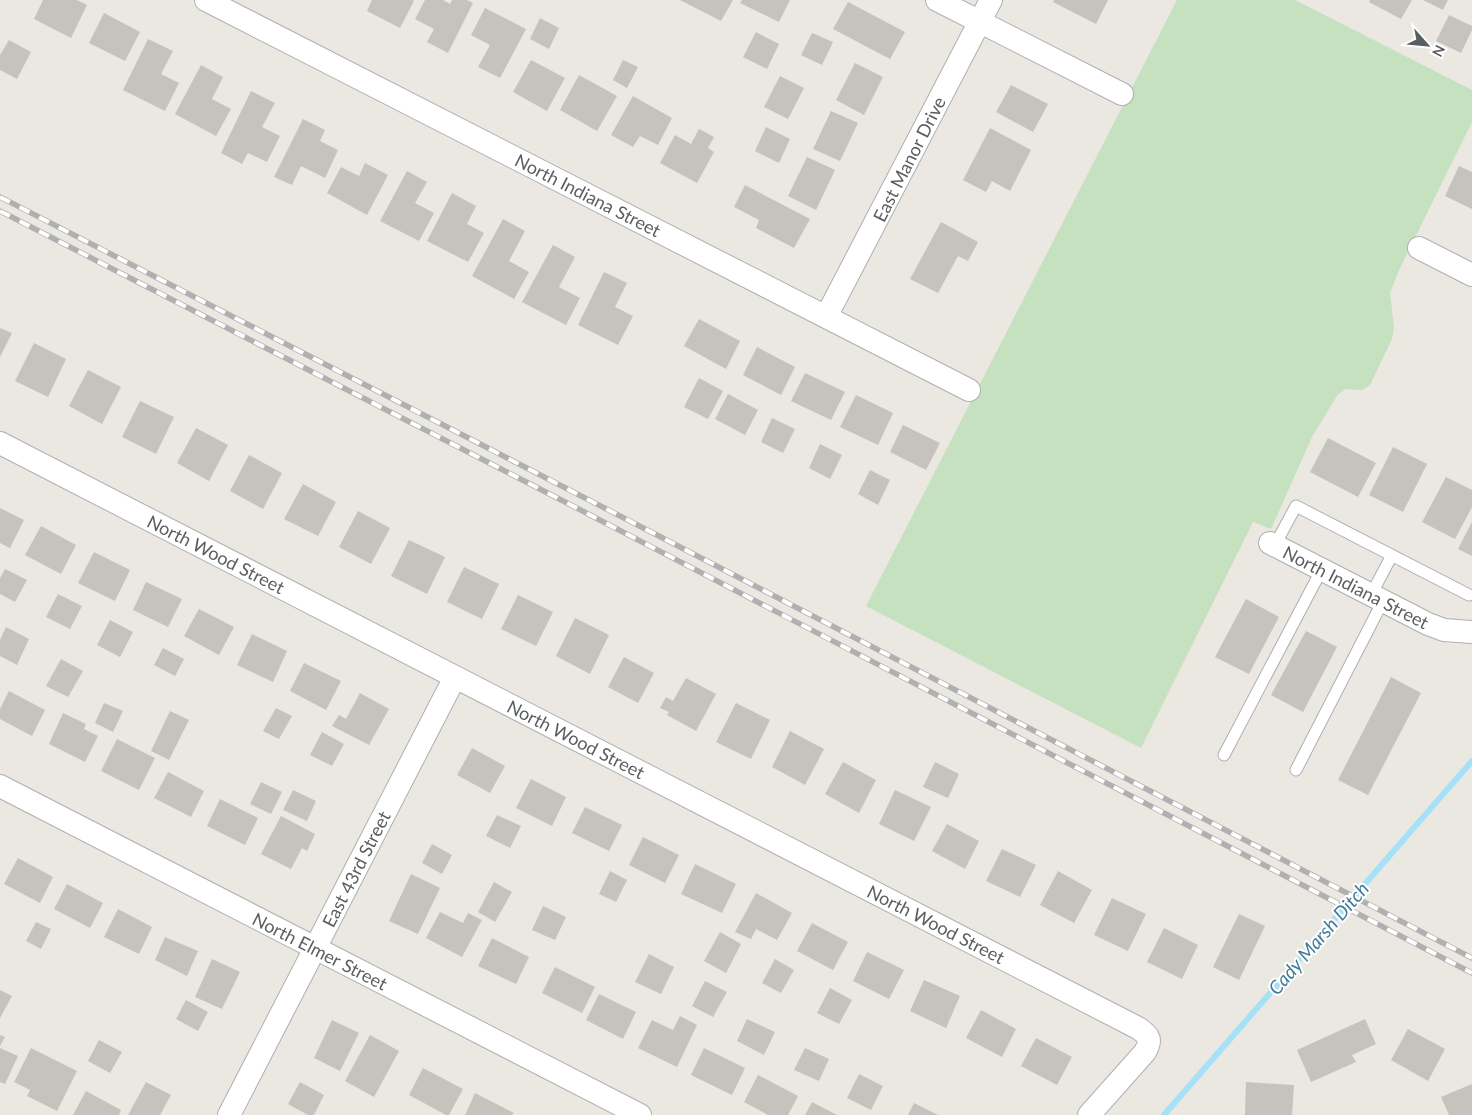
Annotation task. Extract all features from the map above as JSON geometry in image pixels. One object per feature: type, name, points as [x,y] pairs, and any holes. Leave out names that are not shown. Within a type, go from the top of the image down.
[{"type":"street","name":"North Indiana Street","points":[[206,0],[969,390]]},
{"type":"street","points":[[937,0],[1122,94]]},
{"type":"street","name":"East Manor Drive","points":[[826,317],[991,0]]},
{"type":"street","points":[[1419,248],[1472,275]]},
{"type":"street","name":"North Wood Street","points":[[0,443],[1146,1033],[1149,1038],[1149,1044],[1145,1052],[1089,1115]]},
{"type":"street","name":"North Indiana Street","points":[[1272,544],[1428,624],[1444,630],[1472,632]]},
{"type":"street","name":"East 43rd Street","points":[[229,1115],[455,676]]},
{"type":"street","name":"North Elmer Street","points":[[0,786],[640,1115]]},
{"type":"lane","points":[[1272,544],[1296,506],[1469,595]]},
{"type":"lane","points":[[1296,770],[1377,598],[1392,555]]},
{"type":"lane","points":[[1224,755],[1322,570]]},
{"type":"green space","points":[[1177,0],[1295,0],[1472,90],[1472,122],[1399,270],[1390,293],[1394,327],[1392,339],[1370,385],[1362,390],[1346,389],[1338,394],[1312,437],[1271,529],[1253,522],[1141,748],[866,606]]},
{"type":"building","points":[[43,0],[77,0],[87,5],[71,38],[34,19]]},
{"type":"building","points":[[372,0],[414,1],[400,28],[367,11]]},
{"type":"building","points":[[425,0],[443,0],[450,4],[452,0],[467,0],[473,3],[448,53],[427,42],[434,29],[415,19]]},
{"type":"building","points":[[680,0],[733,0],[721,21]]},
{"type":"building","points":[[742,0],[790,0],[779,22],[740,3]]},
{"type":"building","points":[[1054,0],[1108,0],[1096,24],[1053,2]]},
{"type":"building","points":[[1370,0],[1412,0],[1401,19],[1369,2]]},
{"type":"building","points":[[1423,0],[1448,0],[1443,10]]},
{"type":"building","points":[[848,2],[905,32],[890,59],[833,29]]},
{"type":"building","points":[[485,8],[526,29],[500,78],[478,67],[490,45],[471,35]]},
{"type":"building","points":[[104,13],[140,32],[125,61],[89,43]]},
{"type":"building","points":[[1449,15],[1472,26],[1472,30],[1461,53],[1436,41]]},
{"type":"building","points":[[540,18],[559,28],[549,49],[530,39]]},
{"type":"building","points":[[756,32],[779,44],[767,69],[743,57]]},
{"type":"building","points":[[812,33],[833,42],[822,65],[801,55]]},
{"type":"building","points":[[148,39],[173,51],[161,74],[179,83],[165,111],[123,90]]},
{"type":"building","points":[[9,40],[31,52],[17,79],[0,70],[0,55]]},
{"type":"building","points":[[531,60],[565,78],[547,111],[513,92]]},
{"type":"building","points":[[623,60],[638,67],[627,88],[613,80]]},
{"type":"building","points":[[855,63],[883,77],[864,115],[836,100]]},
{"type":"building","points":[[201,65],[223,77],[212,99],[231,109],[216,136],[175,114]]},
{"type":"building","points":[[579,75],[617,96],[597,131],[560,110]]},
{"type":"building","points":[[780,76],[804,88],[788,119],[764,107]]},
{"type":"building","points":[[1011,85],[1048,104],[1033,132],[996,112]]},
{"type":"building","points":[[251,91],[275,103],[262,127],[280,136],[267,162],[248,153],[242,164],[221,153]]},
{"type":"building","points":[[633,96],[672,118],[658,145],[640,136],[633,147],[611,135]]},
{"type":"building","points":[[831,111],[858,123],[840,161],[813,149]]},
{"type":"building","points":[[303,119],[325,130],[320,141],[338,150],[325,178],[301,166],[292,185],[274,177]]},
{"type":"building","points":[[766,127],[790,139],[779,163],[755,151]]},
{"type":"building","points":[[990,128],[1031,150],[1010,191],[992,181],[986,192],[963,180]]},
{"type":"building","points":[[699,129],[714,137],[708,148],[714,152],[697,183],[660,163],[675,135],[691,144]]},
{"type":"building","points":[[807,157],[835,170],[816,210],[788,196]]},
{"type":"building","points":[[365,163],[388,175],[367,215],[327,193],[341,167],[359,176]]},
{"type":"building","points":[[1459,166],[1472,172],[1472,209],[1445,196]]},
{"type":"building","points":[[407,171],[427,182],[415,203],[434,213],[419,241],[380,221]]},
{"type":"building","points":[[745,185],[810,219],[794,248],[756,228],[759,220],[734,207]]},
{"type":"building","points":[[452,193],[476,206],[467,224],[484,233],[468,262],[427,241]]},
{"type":"building","points":[[503,219],[525,231],[509,261],[529,272],[514,299],[472,276]]},
{"type":"building","points":[[941,222],[978,242],[968,261],[958,256],[938,293],[910,279]]},
{"type":"building","points":[[553,245],[575,257],[559,287],[580,298],[566,325],[522,302]]},
{"type":"building","points":[[604,272],[627,283],[615,307],[633,316],[618,345],[578,325]]},
{"type":"building","points":[[699,319],[740,341],[726,369],[684,346]]},
{"type":"building","points":[[0,328],[12,333],[0,357]]},
{"type":"building","points":[[34,343],[66,359],[48,397],[15,381]]},
{"type":"building","points":[[757,347],[795,367],[781,395],[743,375]]},
{"type":"building","points":[[88,370],[121,387],[102,424],[69,406]]},
{"type":"building","points":[[805,373],[845,392],[831,420],[791,401]]},
{"type":"building","points":[[699,378],[723,391],[708,419],[684,407]]},
{"type":"building","points":[[728,394],[758,410],[745,435],[715,419]]},
{"type":"building","points":[[856,395],[893,413],[878,445],[840,427]]},
{"type":"building","points":[[140,401],[174,417],[156,454],[122,437]]},
{"type":"building","points":[[772,418],[795,429],[783,453],[761,442]]},
{"type":"building","points":[[903,425],[940,443],[926,470],[890,452]]},
{"type":"building","points":[[196,428],[228,445],[209,481],[177,463]]},
{"type":"building","points":[[1328,438],[1376,463],[1358,497],[1310,472]]},
{"type":"building","points":[[820,444],[842,455],[830,479],[809,468]]},
{"type":"building","points":[[1393,447],[1427,464],[1403,512],[1369,495]]},
{"type":"building","points":[[249,455],[282,473],[263,509],[230,491]]},
{"type":"building","points":[[870,470],[890,480],[878,505],[858,494]]},
{"type":"building","points":[[1446,477],[1472,490],[1472,507],[1455,539],[1422,522]]},
{"type":"building","points":[[303,484],[336,502],[318,536],[284,519]]},
{"type":"building","points":[[0,508],[24,520],[10,548],[0,543]]},
{"type":"building","points":[[358,511],[390,528],[371,564],[339,547]]},
{"type":"building","points":[[1472,522],[1472,556],[1458,549]]},
{"type":"building","points":[[41,526],[76,545],[61,574],[25,555]]},
{"type":"building","points":[[409,540],[445,557],[427,594],[391,576]]},
{"type":"building","points":[[94,552],[130,570],[115,601],[78,583]]},
{"type":"building","points":[[464,567],[499,584],[482,619],[447,602]]},
{"type":"building","points":[[5,569],[27,580],[15,602],[0,594],[0,578]]},
{"type":"building","points":[[146,582],[182,599],[168,627],[133,610]]},
{"type":"building","points":[[58,594],[82,606],[70,629],[46,617]]},
{"type":"building","points":[[518,595],[553,612],[536,646],[501,629]]},
{"type":"building","points":[[1246,599],[1279,617],[1249,674],[1215,657]]},
{"type":"building","points":[[199,609],[234,627],[219,655],[184,636]]},
{"type":"building","points":[[575,618],[609,635],[590,674],[556,656]]},
{"type":"building","points":[[110,620],[133,632],[120,657],[97,645]]},
{"type":"building","points":[[6,627],[29,639],[17,665],[0,656],[0,640]]},
{"type":"building","points":[[1306,631],[1337,647],[1303,712],[1271,695]]},
{"type":"building","points":[[252,634],[287,651],[273,682],[237,665]]},
{"type":"building","points":[[163,648],[184,659],[175,676],[154,665]]},
{"type":"building","points":[[624,657],[654,673],[638,703],[608,687]]},
{"type":"building","points":[[61,659],[83,671],[68,697],[46,686]]},
{"type":"building","points":[[304,663],[341,681],[326,710],[290,691]]},
{"type":"building","points":[[1391,677],[1421,693],[1368,795],[1338,780]]},
{"type":"building","points":[[686,678],[716,694],[696,731],[667,715],[669,712],[660,708],[666,697],[673,701]]},
{"type":"building","points":[[9,691],[45,710],[32,736],[0,719],[0,709]]},
{"type":"building","points":[[360,693],[389,709],[369,745],[332,726],[339,715],[346,719]]},
{"type":"building","points":[[104,703],[123,711],[113,732],[95,723]]},
{"type":"building","points":[[736,703],[770,720],[751,759],[716,742]]},
{"type":"building","points":[[276,708],[292,716],[279,739],[263,731]]},
{"type":"building","points":[[170,711],[189,720],[169,760],[151,751]]},
{"type":"building","points":[[63,713],[86,724],[84,729],[98,736],[85,762],[49,744]]},
{"type":"building","points":[[790,731],[824,749],[805,785],[772,767]]},
{"type":"building","points":[[322,732],[344,744],[332,766],[310,755]]},
{"type":"building","points":[[117,739],[155,758],[139,790],[101,771]]},
{"type":"building","points":[[472,748],[505,766],[490,793],[457,775]]},
{"type":"building","points":[[843,762],[876,780],[859,813],[825,794]]},
{"type":"building","points":[[935,762],[959,774],[948,798],[923,787]]},
{"type":"building","points":[[168,772],[204,791],[191,817],[154,798]]},
{"type":"building","points":[[531,779],[566,797],[552,826],[516,808]]},
{"type":"building","points":[[261,782],[282,792],[271,814],[250,804]]},
{"type":"building","points":[[293,790],[316,801],[307,821],[283,810]]},
{"type":"building","points":[[895,790],[931,807],[914,841],[879,824]]},
{"type":"building","points":[[220,799],[258,818],[245,845],[207,826]]},
{"type":"building","points":[[585,807],[622,825],[609,851],[572,833]]},
{"type":"building","points":[[497,815],[521,826],[510,848],[486,836]]},
{"type":"building","points":[[281,816],[315,834],[307,851],[302,848],[291,869],[261,854]]},
{"type":"building","points":[[947,824],[979,841],[965,869],[932,851]]},
{"type":"building","points":[[643,837],[679,855],[665,883],[629,865]]},
{"type":"building","points":[[432,844],[452,855],[442,874],[422,863]]},
{"type":"building","points":[[1002,849],[1036,865],[1020,897],[986,881]]},
{"type":"building","points":[[18,858],[53,877],[40,903],[4,884]]},
{"type":"building","points":[[695,864],[736,884],[722,913],[681,894]]},
{"type":"building","points":[[610,871],[627,880],[616,902],[599,894]]},
{"type":"building","points":[[1058,871],[1092,890],[1074,923],[1040,905]]},
{"type":"building","points":[[411,874],[440,888],[418,934],[389,921]]},
{"type":"building","points":[[494,882],[512,892],[495,922],[478,912]]},
{"type":"building","points":[[67,884],[103,903],[90,928],[54,909]]},
{"type":"building","points":[[756,893],[792,913],[777,940],[756,929],[751,939],[735,932]]},
{"type":"building","points":[[1112,898],[1146,914],[1128,951],[1094,935]]},
{"type":"building","points":[[543,906],[566,917],[555,940],[532,930]]},
{"type":"building","points":[[118,909],[152,927],[139,954],[104,937]]},
{"type":"building","points":[[440,912],[463,923],[468,913],[482,920],[462,957],[426,938]]},
{"type":"building","points":[[1239,914],[1265,926],[1239,980],[1213,967]]},
{"type":"building","points":[[36,922],[51,929],[41,949],[26,941]]},
{"type":"building","points":[[812,923],[848,942],[833,970],[797,951]]},
{"type":"building","points":[[1164,928],[1198,945],[1182,979],[1147,962]]},
{"type":"building","points":[[720,932],[741,944],[726,973],[704,961]]},
{"type":"building","points":[[165,937],[198,951],[187,976],[155,960]]},
{"type":"building","points":[[492,938],[529,957],[516,984],[478,966]]},
{"type":"building","points":[[867,952],[904,970],[889,999],[853,981]]},
{"type":"building","points":[[649,954],[674,967],[661,994],[635,982]]},
{"type":"building","points":[[212,959],[240,972],[222,1009],[195,997]]},
{"type":"building","points":[[775,959],[794,970],[781,993],[762,983]]},
{"type":"building","points":[[555,967],[595,987],[582,1013],[542,993]]},
{"type":"building","points":[[924,980],[960,996],[946,1028],[910,1011]]},
{"type":"building","points":[[705,981],[727,992],[713,1017],[692,1006]]},
{"type":"building","points":[[830,988],[852,1000],[839,1024],[817,1013]]},
{"type":"building","points":[[0,990],[12,996],[0,1018]]},
{"type":"building","points":[[599,994],[636,1012],[623,1039],[586,1020]]},
{"type":"building","points":[[186,1000],[208,1012],[198,1031],[176,1019]]},
{"type":"building","points":[[981,1010],[1016,1029],[1002,1057],[966,1038]]},
{"type":"building","points":[[680,1016],[697,1025],[677,1067],[638,1048],[652,1020],[673,1030]]},
{"type":"building","points":[[747,1019],[775,1032],[764,1055],[737,1041]]},
{"type":"building","points":[[1365,1019],[1376,1044],[1352,1055],[1356,1062],[1311,1082],[1297,1050]]},
{"type":"building","points":[[332,1020],[359,1033],[340,1071],[314,1058]]},
{"type":"building","points":[[1408,1029],[1445,1049],[1428,1081],[1391,1060]]},
{"type":"building","points":[[0,1035],[5,1037],[0,1046]]},
{"type":"building","points":[[370,1035],[399,1051],[374,1097],[345,1081]]},
{"type":"building","points":[[1036,1038],[1072,1057],[1057,1085],[1021,1066]]},
{"type":"building","points":[[99,1040],[122,1052],[110,1073],[88,1061]]},
{"type":"building","points":[[0,1048],[18,1056],[5,1084],[0,1082]]},
{"type":"building","points":[[31,1048],[77,1071],[57,1111],[27,1096],[30,1090],[14,1082]]},
{"type":"building","points":[[704,1048],[745,1068],[732,1095],[691,1075]]},
{"type":"building","points":[[805,1048],[829,1059],[819,1081],[794,1070]]},
{"type":"building","points":[[423,1068],[463,1089],[449,1115],[409,1095]]},
{"type":"building","points":[[859,1074],[883,1086],[871,1110],[847,1098]]},
{"type":"building","points":[[758,1075],[798,1096],[788,1115],[768,1115],[744,1102]]},
{"type":"building","points":[[146,1082],[171,1095],[160,1115],[128,1115]]},
{"type":"building","points":[[300,1082],[324,1095],[314,1115],[308,1115],[288,1104]]},
{"type":"building","points":[[1246,1082],[1294,1085],[1292,1115],[1245,1115]]},
{"type":"building","points":[[1472,1084],[1472,1115],[1449,1115],[1441,1097]]},
{"type":"building","points":[[86,1091],[121,1110],[119,1115],[73,1115]]},
{"type":"building","points":[[475,1093],[514,1113],[512,1115],[465,1115]]},
{"type":"building","points":[[812,1102],[837,1115],[805,1115]]},
{"type":"building","points":[[914,1103],[938,1115],[908,1115]]},
{"type":"waterway","name":"Cady Marsh Ditch","points":[[1164,1115],[1472,761]]},
{"type":"railway","points":[[0,197],[1472,958]]},
{"type":"railway","points":[[0,211],[1472,973]]}]
